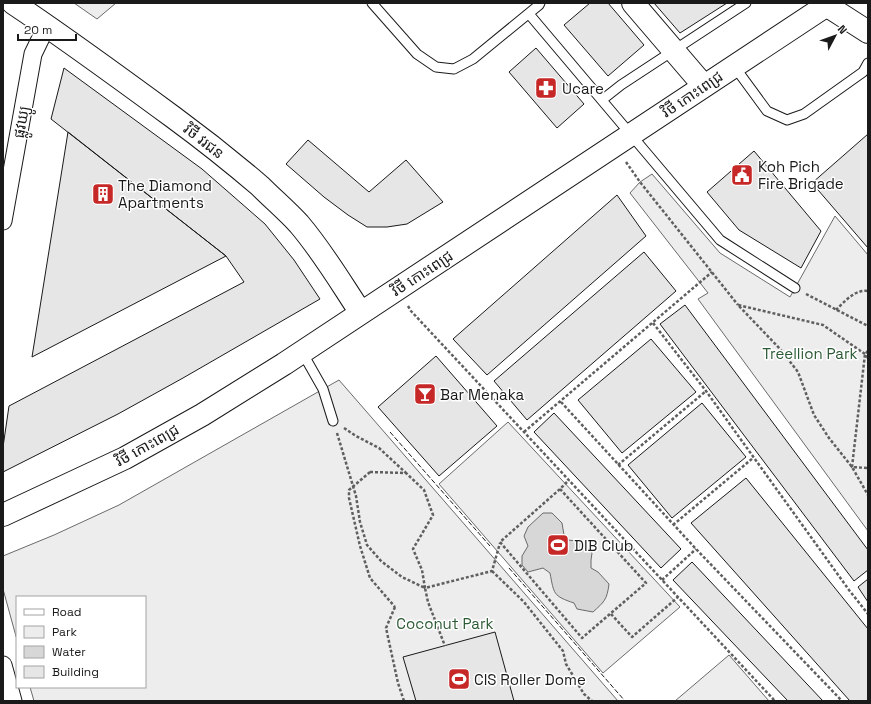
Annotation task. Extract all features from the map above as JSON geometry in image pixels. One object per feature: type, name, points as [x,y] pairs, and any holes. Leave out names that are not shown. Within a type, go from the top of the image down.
[{"type":"main road","name":"វិថី វរជន","points":[[13,3],[136,89],[246,174],[275,200],[298,224],[320,251],[361,314]]},
{"type":"main road","points":[[633,3],[704,86]]},
{"type":"main road","points":[[828,4],[868,32]]},
{"type":"main road","name":"វិថី កោះពេជ្រ","points":[[3,515],[125,458],[202,414],[361,314],[828,4]]},
{"type":"street","name":"ផ្លូវឃ្យូ","points":[[3,221],[33,54],[46,25]]},
{"type":"street","points":[[3,665],[13,701]]},
{"type":"lane","points":[[372,3],[417,54],[436,67],[454,69],[473,59],[540,3]]},
{"type":"lane","points":[[602,100],[621,84],[746,3]]},
{"type":"lane","points":[[528,14],[602,100],[623,140],[720,240],[796,288]]},
{"type":"lane","points":[[734,66],[767,111],[787,120],[804,114],[864,72],[868,63]]},
{"type":"lane","points":[[302,352],[323,389],[333,422]]},
{"type":"path","points":[[623,140],[640,182],[738,305],[781,350],[798,372],[814,415],[829,438],[852,467],[868,495]]},
{"type":"path","points":[[524,432],[712,272]]},
{"type":"path","points":[[796,288],[868,326]]},
{"type":"path","points":[[398,289],[411,311],[775,701]]},
{"type":"path","points":[[836,310],[850,296],[865,290],[868,291]]},
{"type":"path","points":[[738,305],[823,325],[867,352],[868,358]]},
{"type":"path","points":[[653,323],[706,391],[753,458],[868,614]]},
{"type":"path","points":[[852,467],[867,352]]},
{"type":"path","points":[[618,464],[706,391]]},
{"type":"path","points":[[560,402],[673,525],[842,701]]},
{"type":"path","points":[[333,422],[379,448],[424,490],[433,515],[413,549],[422,570],[428,602],[445,646]]},
{"type":"path","points":[[333,422],[356,496],[360,522],[367,544],[381,561],[402,577],[425,588],[492,571]]},
{"type":"path","points":[[673,525],[753,458]]},
{"type":"path","points":[[852,467],[868,468]]},
{"type":"path","points":[[404,701],[398,683],[386,628],[395,607],[370,578],[360,546],[349,498],[349,490],[370,472],[406,473]]},
{"type":"path","points":[[492,571],[500,542],[569,480]]},
{"type":"path","points":[[500,542],[582,638],[611,614],[646,583],[560,489]]},
{"type":"path","points":[[662,580],[696,549]]},
{"type":"path","points":[[492,571],[524,602],[563,651],[566,664],[584,694],[592,701]]},
{"type":"path","points":[[611,614],[632,637],[678,597]]},
{"type":"green space","points":[[74,3],[116,3],[97,19]]},
{"type":"green space","name":"Treellion Park","points":[[652,174],[720,253],[790,297],[835,216],[868,255],[868,531],[698,299],[708,293],[630,193],[640,182]]},
{"type":"green space","name":"Coconut Park","points":[[339,380],[618,701],[34,701],[30,688],[146,688],[146,596],[16,596],[16,636],[3,589],[3,556],[54,535],[119,505]]},
{"type":"green space","name":"DIB Club","points":[[508,422],[680,607],[603,673],[439,484]]},
{"type":"green space","points":[[729,655],[769,701],[675,701]]},
{"type":"water","points":[[543,513],[552,513],[562,523],[564,535],[568,540],[586,545],[592,553],[591,568],[598,572],[609,584],[604,600],[593,612],[577,609],[574,603],[558,596],[552,586],[550,573],[543,568],[528,572],[522,565],[522,556],[528,546],[524,536],[528,527]]},
{"type":"building","points":[[590,3],[608,3],[644,45],[608,76],[564,25]]},
{"type":"building","points":[[654,3],[727,3],[680,33]]},
{"type":"building","name":"Ucare","points":[[536,48],[584,104],[557,128],[509,72]]},
{"type":"building","points":[[64,68],[202,169],[265,224],[294,260],[320,299],[118,414],[3,472],[3,447],[9,406],[244,282],[226,256],[51,119]]},
{"type":"building","name":"The Diamond Apartments","points":[[68,132],[226,256],[32,357]]},
{"type":"building","points":[[868,134],[868,248],[812,183]]},
{"type":"building","points":[[308,140],[369,192],[406,160],[443,202],[407,224],[387,227],[367,227],[324,197],[286,164]]},
{"type":"building","points":[[754,151],[821,231],[801,268],[739,230],[707,192]]},
{"type":"building","points":[[617,195],[646,236],[487,375],[453,339]]},
{"type":"building","points":[[644,252],[676,291],[527,420],[494,381]]},
{"type":"building","points":[[685,305],[868,550],[868,570],[854,581],[660,324]]},
{"type":"building","points":[[651,339],[696,392],[622,453],[578,400]]},
{"type":"building","points":[[436,356],[497,426],[439,476],[378,407]]},
{"type":"building","points":[[702,403],[746,457],[672,518],[628,465]]},
{"type":"building","points":[[554,413],[681,549],[661,568],[534,432]]},
{"type":"building","points":[[746,478],[868,629],[868,701],[850,701],[691,523]]},
{"type":"building","points":[[692,562],[823,701],[788,701],[673,580]]},
{"type":"building","points":[[868,579],[868,602],[858,587]]},
{"type":"building","name":"CIS Roller Dome","points":[[495,632],[514,701],[416,701],[403,657]]},
{"type":"fence","points":[[390,432],[490,546]]},
{"type":"fence","points":[[509,568],[625,701]]},
{"type":"place","name":"Ucare","points":[[546,88]]},
{"type":"place","name":"Koh Pich Fire Brigade","points":[[742,175]]},
{"type":"place","name":"The Diamond Apartments","points":[[103,194]]},
{"type":"place","name":"Bar Menaka","points":[[425,394]]},
{"type":"place","name":"DIB Club","points":[[558,545]]},
{"type":"place","name":"CIS Roller Dome","points":[[459,679]]}]
